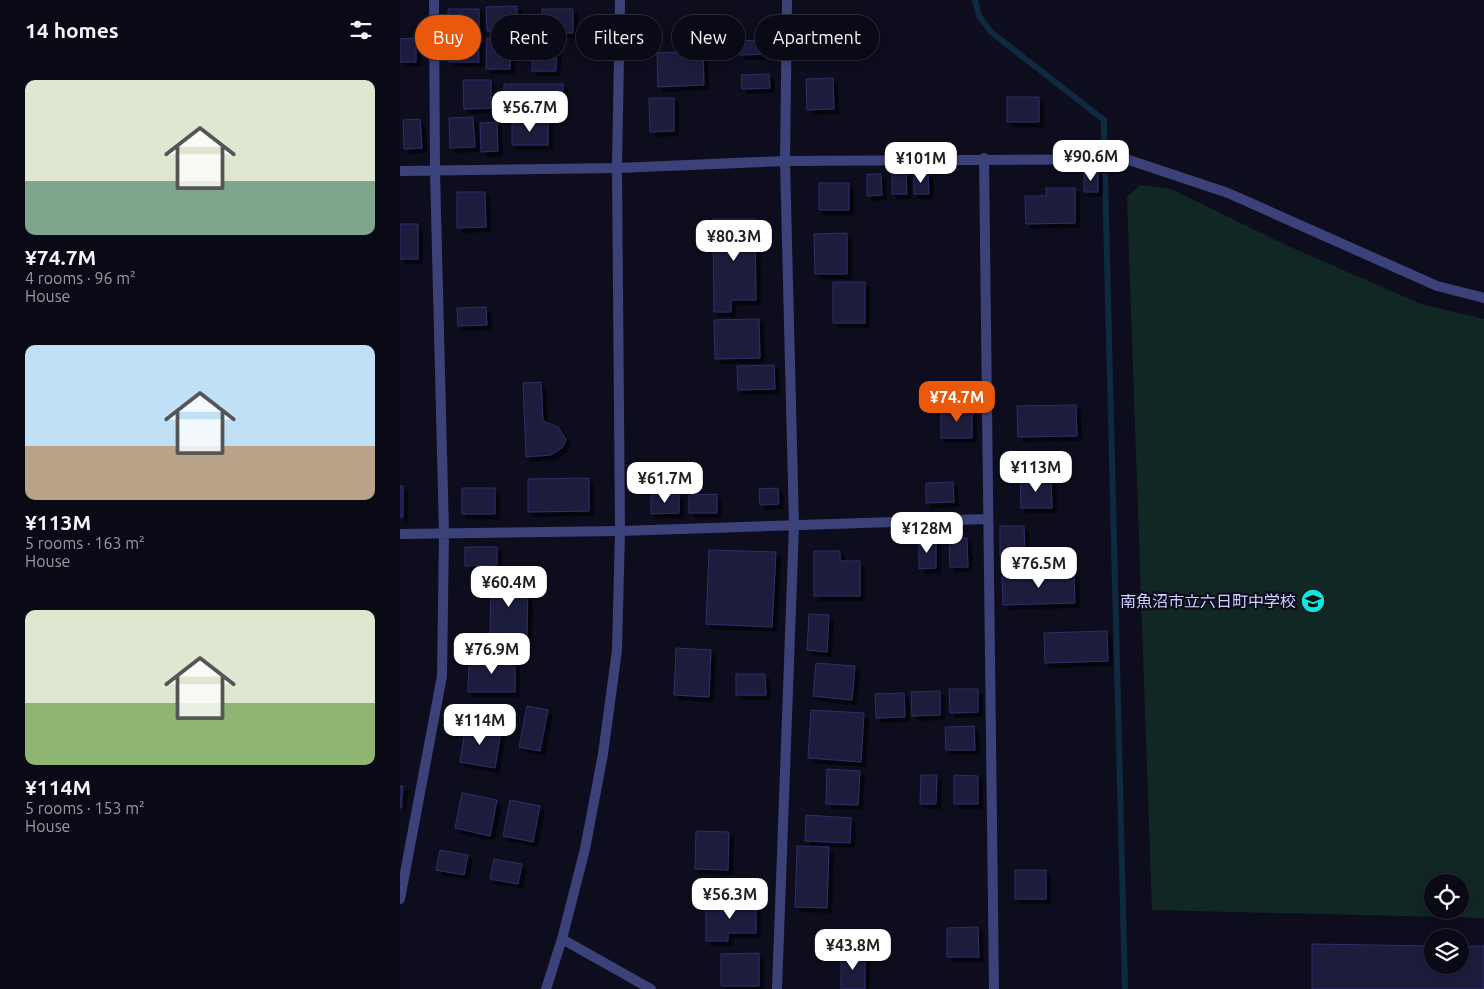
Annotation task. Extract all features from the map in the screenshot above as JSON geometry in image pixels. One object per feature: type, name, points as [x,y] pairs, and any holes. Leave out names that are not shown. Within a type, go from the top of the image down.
[{"type":"street","points":[[400,899],[442,676],[444,534],[435,171],[434,0]]},
{"type":"street","points":[[546,989],[562,939],[586,849],[603,754],[618,650],[620,531],[617,168],[620,0]]},
{"type":"street","points":[[777,989],[794,526],[785,161],[786,0]]},
{"type":"street","points":[[400,171],[617,168],[785,161],[984,158],[1126,159],[1228,193],[1437,286],[1484,298]]},
{"type":"street","points":[[984,158],[994,989]]},
{"type":"street","points":[[400,534],[620,531],[987,519]]},
{"type":"street","points":[[562,939],[651,989]]},
{"type":"green space","name":"南魚沼市立六日町中学校","points":[[1140,185],[1171,189],[1288,246],[1421,304],[1484,319],[1484,918],[1469,918],[1469,874],[1424,874],[1424,917],[1152,910],[1127,197]]},
{"type":"building","points":[[517,6],[517,15],[491,15],[491,31],[487,31],[486,7]]},
{"type":"building","points":[[448,9],[479,9],[479,15],[448,15]]},
{"type":"building","points":[[542,9],[573,9],[573,33],[566,33],[566,15],[542,15]]},
{"type":"building","points":[[415,38],[416,62],[400,62],[400,39]]},
{"type":"building","points":[[487,38],[491,38],[491,60],[510,60],[510,69],[486,69]]},
{"type":"building","points":[[755,40],[755,54],[745,55],[745,41]]},
{"type":"building","points":[[672,52],[672,60],[703,60],[704,85],[658,87],[657,60],[662,60],[662,53]]},
{"type":"building","points":[[448,60],[479,60],[479,62],[448,62]]},
{"type":"building","points":[[532,60],[556,60],[556,71],[532,71]]},
{"type":"building","points":[[769,74],[770,88],[742,89],[741,75]]},
{"type":"building","points":[[833,78],[834,109],[807,110],[806,79]]},
{"type":"building","points":[[463,80],[491,80],[491,108],[464,109]]},
{"type":"building","points":[[504,84],[563,84],[562,111],[504,111]]},
{"type":"building","points":[[1007,97],[1039,97],[1039,122],[1007,122]]},
{"type":"building","points":[[649,98],[674,98],[674,131],[650,132]]},
{"type":"building","points":[[473,117],[475,147],[450,148],[449,118]]},
{"type":"building","points":[[420,119],[422,148],[404,149],[403,120]]},
{"type":"building","points":[[512,121],[548,121],[548,145],[512,145]]},
{"type":"building","points":[[497,122],[498,151],[481,152],[480,123]]},
{"type":"building","points":[[1084,171],[1098,171],[1098,192],[1084,192]]},
{"type":"building","points":[[892,173],[906,173],[907,194],[892,194]]},
{"type":"building","points":[[914,173],[928,173],[929,194],[914,194]]},
{"type":"building","points":[[867,174],[881,174],[882,195],[867,196]]},
{"type":"building","points":[[819,183],[849,183],[849,210],[819,210]]},
{"type":"building","points":[[1046,188],[1075,188],[1075,223],[1026,224],[1025,196],[1046,196]]},
{"type":"building","points":[[457,192],[485,192],[486,227],[457,228]]},
{"type":"building","points":[[713,219],[755,219],[756,300],[731,300],[731,312],[714,312]]},
{"type":"building","points":[[400,224],[418,224],[418,259],[400,259]]},
{"type":"building","points":[[847,233],[847,274],[815,274],[814,234]]},
{"type":"building","points":[[833,282],[865,282],[865,323],[833,323]]},
{"type":"building","points":[[486,307],[487,325],[458,326],[457,308]]},
{"type":"building","points":[[759,319],[760,358],[715,359],[714,320]]},
{"type":"building","points":[[774,365],[775,389],[738,390],[737,366]]},
{"type":"building","points":[[541,382],[543,421],[558,427],[566,439],[563,447],[551,455],[526,457],[523,383]]},
{"type":"building","points":[[1076,405],[1077,436],[1018,437],[1017,406]]},
{"type":"building","points":[[972,407],[972,438],[941,438],[941,408]]},
{"type":"building","points":[[1051,477],[1052,508],[1021,508],[1020,478]]},
{"type":"building","points":[[589,478],[589,511],[528,512],[528,479]]},
{"type":"building","points":[[953,482],[954,502],[926,503],[926,483]]},
{"type":"building","points":[[400,486],[403,486],[403,517],[400,517]]},
{"type":"building","points":[[462,488],[495,488],[495,514],[462,514]]},
{"type":"building","points":[[778,488],[779,504],[760,505],[759,489]]},
{"type":"building","points":[[717,494],[717,513],[689,513],[689,495]]},
{"type":"building","points":[[651,495],[679,495],[679,513],[651,514]]},
{"type":"building","points":[[1000,526],[1024,526],[1025,555],[1000,556]]},
{"type":"building","points":[[949,538],[967,538],[968,567],[950,567]]},
{"type":"building","points":[[919,540],[936,540],[936,568],[919,569]]},
{"type":"building","points":[[465,547],[497,547],[497,565],[465,566]]},
{"type":"building","points":[[709,550],[776,552],[772,627],[706,624]]},
{"type":"building","points":[[814,551],[840,551],[840,561],[860,561],[860,596],[814,596]]},
{"type":"building","points":[[1074,573],[1075,603],[1003,605],[1002,576]]},
{"type":"building","points":[[491,578],[528,578],[527,637],[490,637]]},
{"type":"building","points":[[809,614],[829,615],[827,652],[807,650]]},
{"type":"building","points":[[1107,631],[1108,661],[1045,663],[1044,633]]},
{"type":"building","points":[[676,648],[711,650],[709,697],[674,695]]},
{"type":"building","points":[[469,658],[515,658],[515,692],[468,692]]},
{"type":"building","points":[[816,663],[855,666],[852,700],[813,696]]},
{"type":"building","points":[[736,674],[765,674],[766,695],[736,695]]},
{"type":"building","points":[[949,689],[978,689],[978,712],[950,713]]},
{"type":"building","points":[[940,691],[940,715],[912,716],[911,692]]},
{"type":"building","points":[[904,693],[905,717],[876,718],[875,694]]},
{"type":"building","points":[[527,706],[548,710],[540,751],[519,747]]},
{"type":"building","points":[[811,710],[864,713],[861,762],[808,758]]},
{"type":"building","points":[[466,724],[501,730],[495,768],[460,762]]},
{"type":"building","points":[[974,726],[975,750],[946,750],[945,727]]},
{"type":"building","points":[[827,769],[860,771],[858,805],[826,804]]},
{"type":"building","points":[[921,775],[937,775],[936,804],[920,804]]},
{"type":"building","points":[[954,775],[978,776],[978,804],[954,804]]},
{"type":"building","points":[[400,786],[403,786],[401,808],[400,808]]},
{"type":"building","points":[[462,793],[497,800],[490,836],[455,828]]},
{"type":"building","points":[[510,800],[540,806],[533,842],[503,836]]},
{"type":"building","points":[[806,815],[851,818],[850,843],[805,841]]},
{"type":"building","points":[[696,831],[729,832],[728,870],[695,869]]},
{"type":"building","points":[[797,846],[829,847],[827,908],[795,907]]},
{"type":"building","points":[[440,850],[468,855],[464,875],[436,870]]},
{"type":"building","points":[[494,859],[522,864],[518,884],[490,879]]},
{"type":"building","points":[[1015,870],[1046,870],[1046,899],[1015,899]]},
{"type":"building","points":[[706,903],[756,903],[756,933],[728,933],[728,941],[706,941]]},
{"type":"building","points":[[978,927],[979,957],[947,957],[947,928]]},
{"type":"building","points":[[1312,944],[1424,946],[1424,974],[1469,974],[1469,946],[1484,946],[1484,989],[1312,989]]},
{"type":"building","points":[[759,953],[759,986],[721,986],[721,954]]},
{"type":"building","points":[[841,953],[865,953],[865,989],[841,989]]},
{"type":"waterway","points":[[975,0],[979,16],[991,32],[1104,120],[1104,140]]},
{"type":"waterway","points":[[1105,176],[1125,989]]},
{"type":"place","name":"南魚沼市立六日町中学校","points":[[1313,601]]}]
